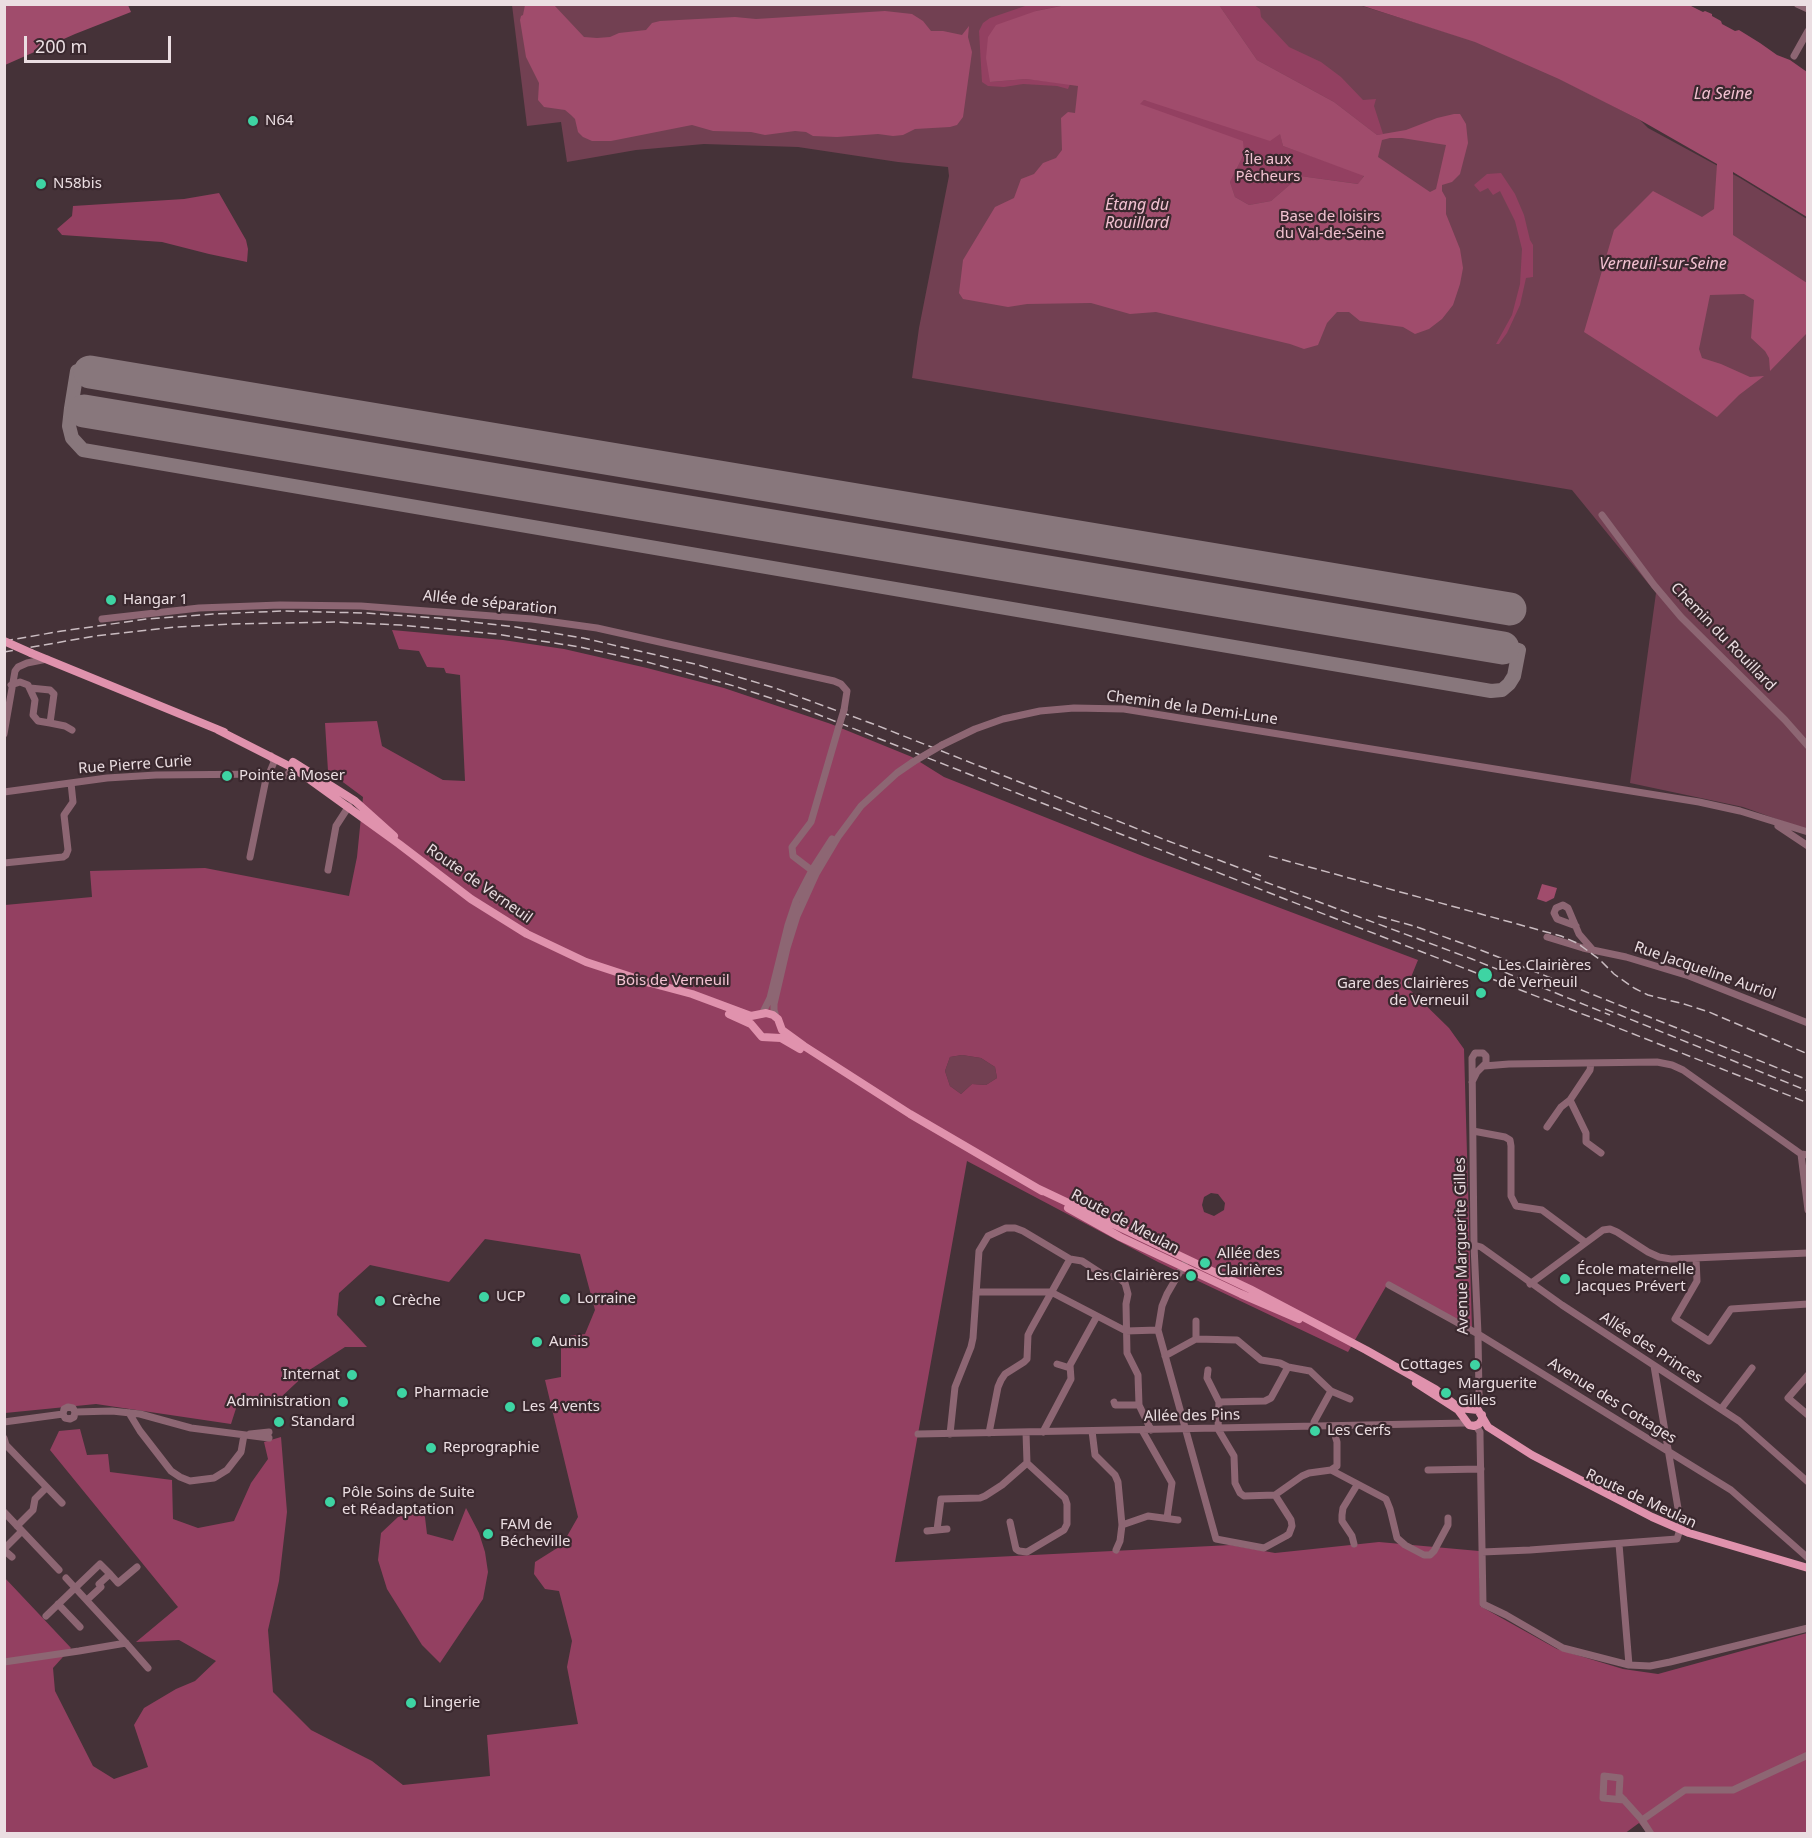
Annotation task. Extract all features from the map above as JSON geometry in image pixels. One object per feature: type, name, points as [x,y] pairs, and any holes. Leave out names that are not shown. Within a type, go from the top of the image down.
[{"type":"main road","name":"Route de Verneuil","points":[[4,641],[250,742],[346,795],[390,831],[399,844]]},
{"type":"main road","name":"Route de Verneuil","points":[[219,730],[292,764],[471,899],[527,934],[586,962],[647,982],[740,1018],[751,1024],[755,1030]]},
{"type":"main road","name":"Route de Verneuil","points":[[647,982],[692,994],[748,1015],[761,1015]]},
{"type":"main road","points":[[769,1013],[778,1020],[777,1033],[771,1038],[762,1037],[755,1030],[754,1023],[761,1015],[769,1013]]},
{"type":"main road","name":"Route de Meulan","points":[[778,1020],[782,1030],[873,1091]]},
{"type":"main road","name":"Route de Meulan","points":[[771,1038],[779,1037],[785,1040],[1106,1230],[1269,1298],[1436,1389],[1459,1408],[1476,1411]]},
{"type":"main road","name":"Route de Meulan","points":[[1384,1360],[1458,1410],[1465,1421]]},
{"type":"main road","points":[[1476,1411],[1482,1420],[1476,1425],[1470,1425],[1465,1421],[1466,1413],[1476,1411]]},
{"type":"main road","points":[[1476,1411],[1491,1430]]},
{"type":"main road","name":"Route de Meulan","points":[[1476,1425],[1491,1430],[1546,1463],[1680,1532],[1808,1570]]},
{"type":"street","points":[[1797,4],[1808,9]]},
{"type":"street","points":[[1794,56],[1808,32]]},
{"type":"street","name":"Chemin du Rouillard","points":[[1602,515],[1681,617],[1785,720],[1808,746]]},
{"type":"street","name":"Allée de séparation","points":[[102,619],[199,608],[280,605],[362,606],[532,619],[597,628],[834,681],[841,684],[847,691],[844,711],[811,822],[792,847],[793,856],[814,872]]},
{"type":"street","points":[[4,734],[15,671],[27,663],[47,659]]},
{"type":"street","points":[[11,685],[24,682],[28,685],[35,700],[33,715],[38,721],[65,726],[72,730]]},
{"type":"street","points":[[30,688],[50,690],[54,694],[50,723]]},
{"type":"street","name":"Chemin de la Demi-Lune","points":[[814,872],[836,833],[861,806],[897,773],[913,762],[975,729],[1004,719],[1040,711],[1074,708],[1124,709],[1699,802],[1740,811],[1808,832]]},
{"type":"street","points":[[250,857],[268,774],[274,766],[271,756]]},
{"type":"street","name":"Rue Pierre Curie","points":[[4,792],[107,778],[163,774],[268,774],[292,764]]},
{"type":"street","points":[[4,863],[66,855],[68,850],[64,815],[73,802],[71,783]]},
{"type":"street","points":[[328,870],[336,826],[349,807],[346,795]]},
{"type":"street","name":"Chemin de la Demi-Lune","points":[[1770,821],[1808,846]]},
{"type":"street","points":[[761,1015],[770,998],[796,901],[814,872]]},
{"type":"street","points":[[778,1020],[774,1004],[787,948],[814,872]]},
{"type":"street","points":[[1576,926],[1592,950]]},
{"type":"street","points":[[1547,937],[1592,950]]},
{"type":"street","name":"Rue Jacqueline Auriol","points":[[1592,950],[1626,957],[1697,979],[1808,1023]]},
{"type":"street","points":[[1509,1064],[1477,1052],[1472,1061],[1476,1066],[1483,1067],[1509,1064],[1657,1062],[1683,1070],[1804,1154],[1808,1210]]},
{"type":"street","points":[[1472,1082],[1487,1061],[1486,1056]]},
{"type":"street","name":"Avenue Marguerite Gilles","points":[[1472,1061],[1474,1245],[1479,1395],[1476,1411]]},
{"type":"street","points":[[1547,1127],[1561,1107],[1570,1100],[1590,1070],[1591,1063]]},
{"type":"street","points":[[1570,1100],[1586,1133],[1586,1142],[1601,1153]]},
{"type":"street","points":[[1473,1131],[1510,1140],[1511,1196],[1516,1206],[1542,1210],[1585,1242]]},
{"type":"street","points":[[950,1434],[955,1387],[973,1338],[981,1245],[988,1236],[999,1230],[1015,1228],[1070,1259],[1082,1261],[1105,1276],[1118,1277],[1122,1280],[1128,1294],[1126,1304],[1127,1353],[1138,1375],[1139,1405],[1151,1430]]},
{"type":"street","points":[[1530,1284],[1585,1242],[1603,1230],[1610,1229],[1659,1257],[1671,1259],[1808,1253]]},
{"type":"street","name":"Allée des Princes","points":[[1474,1245],[1481,1247],[1530,1284],[1739,1421],[1808,1482]]},
{"type":"street","points":[[1696,1258],[1697,1281],[1675,1319],[1709,1341],[1731,1309],[1808,1304]]},
{"type":"street","points":[[989,1433],[998,1387],[1005,1374],[1027,1359],[1028,1335],[1070,1259]]},
{"type":"street","points":[[1183,1262],[1162,1306],[1158,1330],[1216,1539],[1264,1548],[1286,1536],[1292,1526],[1291,1520],[1275,1495]]},
{"type":"street","name":"Avenue des Cottages","points":[[1389,1285],[1478,1334],[1731,1490],[1808,1558]]},
{"type":"street","points":[[976,1292],[1051,1292],[1126,1331],[1158,1330]]},
{"type":"street","points":[[1043,1432],[1071,1379],[1070,1365],[1097,1316]]},
{"type":"street","points":[[1196,1321],[1196,1339]]},
{"type":"street","points":[[1165,1356],[1196,1339],[1238,1340],[1261,1360],[1310,1371],[1331,1390],[1350,1399]]},
{"type":"street","points":[[1056,1364],[1070,1368]]},
{"type":"street","points":[[1482,1551],[1530,1550],[1677,1539],[1682,1526],[1654,1366]]},
{"type":"street","points":[[1219,1402],[1265,1401],[1271,1398],[1288,1367]]},
{"type":"street","points":[[1721,1409],[1752,1368]]},
{"type":"street","points":[[1208,1370],[1207,1378],[1219,1402],[1218,1429],[1234,1456],[1235,1483],[1244,1496],[1275,1495],[1302,1476],[1331,1470],[1337,1466],[1337,1442],[1332,1426]]},
{"type":"street","points":[[1808,1375],[1788,1398],[1808,1415]]},
{"type":"street","points":[[1314,1426],[1331,1390]]},
{"type":"street","points":[[1114,1402],[1115,1406],[1139,1405]]},
{"type":"street","points":[[4,1422],[63,1414],[65,1418],[70,1419],[74,1417],[75,1412],[112,1411],[140,1414],[191,1428],[244,1435],[269,1435]]},
{"type":"street","points":[[129,1413],[171,1471],[190,1481],[214,1478],[227,1470],[241,1452],[244,1435]]},
{"type":"street","name":"Allée des Pins","points":[[918,1434],[1218,1429],[1465,1421]]},
{"type":"street","points":[[1476,1425],[1480,1432],[1483,1604],[1563,1648],[1629,1665],[1650,1666],[1670,1662],[1808,1628]]},
{"type":"street","points":[[1142,1430],[1172,1483],[1167,1518]]},
{"type":"street","points":[[1480,1436],[1491,1430]]},
{"type":"street","points":[[1092,1431],[1095,1455],[1115,1475],[1118,1482],[1122,1525],[1116,1550]]},
{"type":"street","points":[[1010,1522],[1016,1549],[1027,1552],[1064,1530],[1067,1524],[1065,1498],[1027,1463],[1026,1432]]},
{"type":"street","points":[[4,1438],[6,1445],[62,1503]]},
{"type":"street","points":[[937,1530],[941,1499],[985,1496],[1002,1485],[1027,1463]]},
{"type":"street","points":[[1428,1470],[1481,1469]]},
{"type":"street","points":[[1331,1470],[1386,1499],[1397,1538],[1424,1555],[1430,1555],[1434,1551],[1449,1524],[1448,1518]]},
{"type":"street","points":[[1354,1544],[1342,1515],[1343,1508],[1357,1485]]},
{"type":"street","points":[[12,1557],[4,1549],[33,1510],[35,1498],[46,1488]]},
{"type":"street","points":[[4,1512],[58,1570]]},
{"type":"street","points":[[1122,1525],[1148,1516],[1178,1520]]},
{"type":"street","points":[[927,1531],[947,1529]]},
{"type":"street","points":[[1619,1544],[1629,1665]]},
{"type":"street","points":[[46,1616],[100,1564],[118,1583],[137,1567]]},
{"type":"street","points":[[87,1600],[101,1587],[99,1584],[110,1574]]},
{"type":"street","points":[[66,1578],[148,1668]]},
{"type":"street","points":[[58,1604],[80,1627]]},
{"type":"street","points":[[4,1662],[79,1652],[126,1642]]},
{"type":"street","points":[[1641,1820],[1685,1790],[1733,1790],[1808,1755]]},
{"type":"street","points":[[1624,1800],[1651,1833]]},
{"type":"green space","name":"Base de loisirs du Val-de-Seine","points":[[512,5],[1359,5],[1507,51],[1640,120],[1648,128],[1740,178],[1807,219],[1807,830],[1743,807],[1630,783],[1656,593],[1572,490],[912,378],[919,328],[949,176],[948,167],[798,147],[704,144],[636,150],[567,162],[561,122],[527,126]]},
{"type":"green space","points":[[1028,5],[1066,5],[1036,11],[990,82],[1026,79],[1070,84],[1068,89],[1023,84],[1004,87],[988,86],[982,82],[979,31],[983,23],[990,18]]},
{"type":"green space","points":[[1219,5],[1254,5],[1260,9],[1261,17],[1289,47],[1321,62],[1341,77],[1363,100],[1376,99],[1374,106],[1383,134],[1377,135],[1334,102],[1257,60]]},
{"type":"green space","name":"Île aux Pêcheurs","points":[[1144,100],[1280,133],[1283,146],[1364,175],[1359,184],[1300,176],[1271,201],[1249,205],[1235,197],[1230,182],[1244,154],[1139,104]]},
{"type":"green space","points":[[1501,173],[1515,194],[1524,215],[1533,245],[1533,277],[1526,278],[1520,305],[1507,333],[1499,344],[1496,344],[1512,315],[1520,284],[1522,249],[1515,221],[1500,191],[1493,195],[1488,188],[1480,192],[1474,185],[1487,174]]},
{"type":"green space","points":[[219,193],[246,240],[247,262],[162,242],[62,235],[57,229],[72,216],[73,206],[184,199]]},
{"type":"green space","name":"Bois de Verneuil","points":[[392,630],[503,640],[564,649],[724,688],[831,724],[912,757],[944,777],[1145,857],[1418,960],[1407,987],[1449,1028],[1464,1049],[1472,1329],[1388,1283],[1348,1352],[1158,1262],[967,1161],[895,1562],[1231,1545],[1275,1553],[1379,1542],[1479,1551],[1480,1606],[1557,1649],[1623,1669],[1658,1674],[1807,1633],[1807,1833],[1647,1833],[1639,1823],[1624,1834],[5,1833],[4,1577],[71,1648],[53,1668],[55,1691],[93,1766],[114,1779],[148,1767],[134,1725],[144,1708],[176,1689],[195,1681],[216,1661],[179,1640],[136,1642],[178,1607],[50,1450],[59,1431],[80,1429],[87,1455],[108,1454],[110,1472],[172,1480],[173,1519],[198,1528],[234,1521],[251,1483],[268,1459],[264,1442],[281,1437],[287,1512],[279,1581],[268,1630],[273,1692],[311,1730],[372,1761],[403,1785],[490,1776],[487,1735],[578,1724],[567,1667],[572,1641],[559,1591],[545,1589],[534,1574],[535,1562],[562,1545],[578,1517],[545,1380],[561,1377],[561,1337],[585,1334],[595,1310],[580,1254],[485,1239],[449,1282],[370,1265],[339,1293],[337,1315],[367,1347],[345,1347],[311,1369],[279,1399],[239,1399],[231,1424],[96,1404],[5,1413],[5,905],[92,897],[90,871],[205,868],[349,896],[357,857],[363,797],[328,771],[325,723],[377,721],[382,746],[443,780],[465,781],[460,675],[446,673],[444,668],[427,667],[419,651],[399,649]],"holes":[[[962,1055],[981,1058],[995,1067],[997,1078],[986,1085],[972,1084],[961,1094],[950,1086],[945,1071],[950,1057]],[[1211,1193],[1218,1194],[1225,1203],[1224,1210],[1214,1216],[1204,1212],[1202,1205],[1204,1197]]]},
{"type":"green space","points":[[962,1055],[981,1058],[995,1067],[997,1078],[986,1085],[972,1084],[961,1094],[950,1086],[945,1071],[950,1057]]},
{"type":"green space","points":[[466,1508],[479,1533],[488,1572],[483,1599],[440,1663],[422,1645],[387,1589],[378,1560],[381,1533],[398,1517],[424,1509],[427,1534],[453,1541]]},
{"type":"water","points":[[5,4],[128,5],[131,12],[5,65]]},
{"type":"water","points":[[525,5],[554,5],[584,37],[597,38],[646,30],[652,23],[660,21],[735,17],[756,19],[885,11],[912,14],[923,21],[931,31],[962,35],[969,26],[968,37],[972,52],[963,117],[957,125],[950,127],[915,129],[903,135],[893,136],[878,134],[813,136],[806,132],[795,131],[765,135],[751,132],[713,131],[692,125],[611,141],[592,141],[578,132],[575,119],[565,110],[544,107],[538,100],[539,83],[526,57],[520,20]]},
{"type":"water","name":"Étang du Rouillard","points":[[1066,5],[1219,5],[1257,60],[1334,102],[1377,135],[1406,130],[1437,118],[1460,114],[1466,124],[1468,143],[1460,174],[1452,182],[1442,185],[1446,198],[1446,214],[1460,249],[1463,268],[1453,305],[1442,319],[1429,329],[1415,334],[1403,327],[1360,321],[1349,312],[1337,312],[1327,323],[1318,345],[1304,349],[1156,312],[1130,314],[1091,303],[1027,304],[1008,307],[963,299],[959,293],[963,260],[995,207],[1014,198],[1021,179],[1034,174],[1043,163],[1056,158],[1062,150],[1061,118],[1068,112],[1075,113],[1078,86],[1026,79],[990,82],[986,58],[988,37],[996,25],[1036,11]],"holes":[[[1144,100],[1270,141],[1280,134],[1283,146],[1364,176],[1358,184],[1300,176],[1271,201],[1249,205],[1235,197],[1230,182],[1244,154],[1243,141],[1140,104]],[[1390,138],[1446,145],[1436,189],[1430,192],[1378,157],[1382,140]]]},
{"type":"water","points":[[1360,5],[1689,5],[1712,14],[1722,24],[1735,31],[1739,30],[1807,72],[1807,217],[1733,172],[1733,235],[1807,283],[1807,333],[1770,371],[1769,358],[1765,351],[1751,338],[1754,300],[1744,294],[1710,295],[1699,349],[1702,358],[1750,377],[1764,376],[1739,395],[1717,417],[1584,332],[1614,230],[1653,191],[1702,217],[1714,209],[1717,164],[1640,120],[1559,79],[1475,42]]},
{"type":"water","points":[[1542,884],[1557,888],[1554,898],[1546,902],[1537,899]]},
{"type":"taxiway","points":[[71,408],[77,371],[90,372]]},
{"type":"taxiway","points":[[84,411],[71,408],[69,426],[72,438],[83,450],[1491,691],[1502,690],[1514,676],[1519,650],[1503,648]]},
{"type":"runway","points":[[90,372],[1510,609]]},
{"type":"runway","points":[[84,411],[1503,648]]},
{"type":"railway","points":[[4,641],[147,619],[283,611],[438,618],[583,638],[695,664],[775,688],[876,725],[1261,876]]},
{"type":"railway","points":[[4,652],[95,636],[176,627],[334,622],[400,625],[496,634],[580,647],[647,662],[734,686],[804,709],[1808,1103]]},
{"type":"railway","points":[[1269,856],[1561,936],[1577,943],[1599,959],[1614,974],[1648,995],[1709,1012],[1808,1054]]},
{"type":"railway","points":[[1252,877],[1472,959],[1610,1015]]},
{"type":"railway","points":[[1378,916],[1478,949],[1808,1080]]},
{"type":"railway","points":[[1605,1009],[1808,1091]]},
{"type":"place","name":"N64","points":[[253,121]]},
{"type":"place","name":"N58bis","points":[[41,184]]},
{"type":"place","name":"Hangar 1","points":[[111,600]]},
{"type":"place","name":"Pointe à Moser","points":[[227,776]]},
{"type":"place","name":"Les Clairières de Verneuil","points":[[1485,975]]},
{"type":"place","name":"Gare des Clairières de Verneuil","points":[[1481,993]]},
{"type":"place","name":"Allée des Clairières","points":[[1205,1263]]},
{"type":"place","name":"Les Clairières","points":[[1191,1276]]},
{"type":"place","name":"École maternelle Jacques Prévert","points":[[1565,1279]]},
{"type":"place","name":"UCP","points":[[484,1297]]},
{"type":"place","name":"Lorraine","points":[[565,1299]]},
{"type":"place","name":"Crèche","points":[[380,1301]]},
{"type":"place","name":"Aunis","points":[[537,1342]]},
{"type":"place","name":"Cottages","points":[[1475,1365]]},
{"type":"place","name":"Internat","points":[[352,1375]]},
{"type":"place","name":"Pharmacie","points":[[402,1393]]},
{"type":"place","name":"Marguerite Gilles","points":[[1446,1393]]},
{"type":"place","name":"Administration","points":[[343,1402]]},
{"type":"place","name":"Les 4 vents","points":[[510,1407]]},
{"type":"place","name":"Standard","points":[[279,1422]]},
{"type":"place","name":"Les Cerfs","points":[[1315,1431]]},
{"type":"place","name":"Reprographie","points":[[431,1448]]},
{"type":"place","name":"Pôle Soins de Suite et Réadaptation","points":[[330,1502]]},
{"type":"place","name":"FAM de Bécheville","points":[[488,1534]]},
{"type":"place","name":"Lingerie","points":[[411,1703]]},
{"type":"water label","name":"La Seine","points":[[1723,94]]},
{"type":"water label","name":"Verneuil-sur-Seine","points":[[1663,264]]}]
